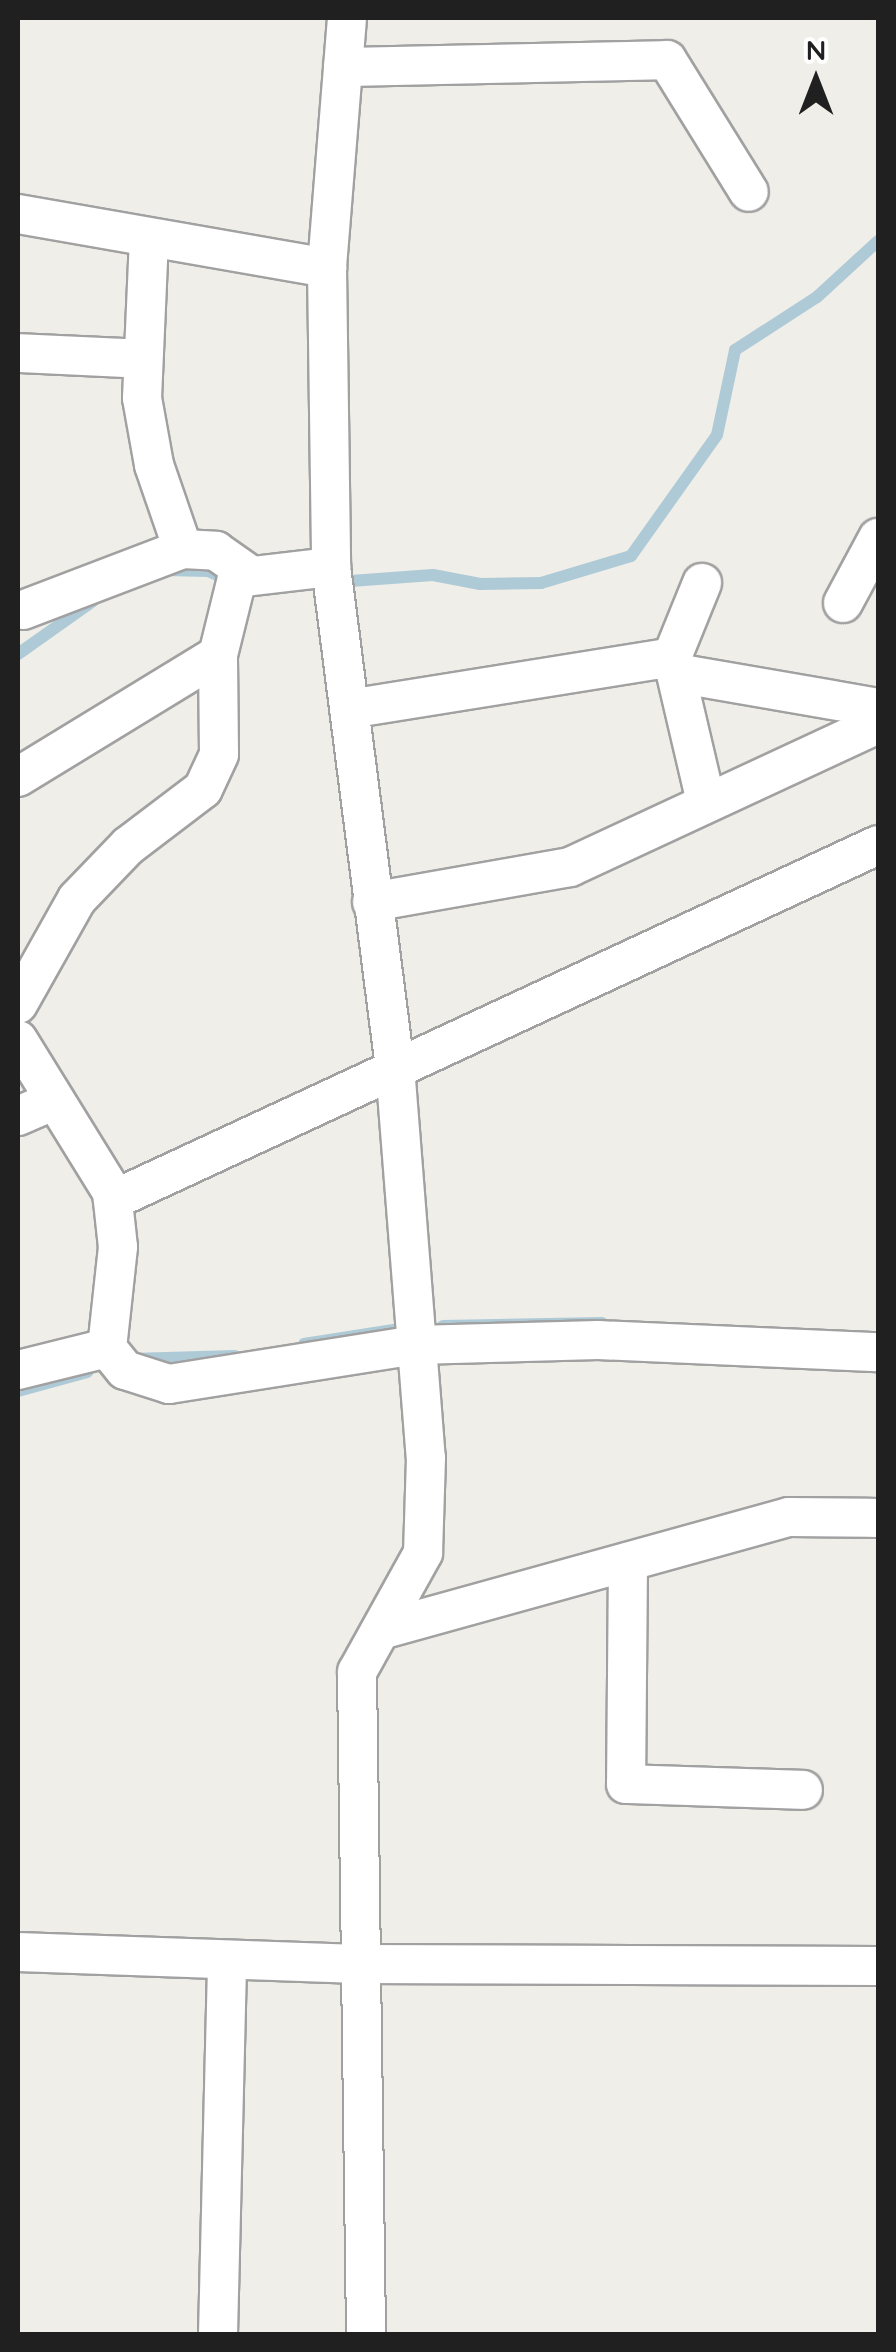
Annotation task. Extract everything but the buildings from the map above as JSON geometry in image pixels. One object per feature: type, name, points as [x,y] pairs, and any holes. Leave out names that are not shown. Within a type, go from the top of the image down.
[{"type":"street","points":[[347,18],[327,268],[332,577],[396,1068],[426,1458],[423,1553],[357,1672],[366,2334]]},
{"type":"street","points":[[343,68],[667,60],[749,192]]},
{"type":"street","points":[[18,214],[327,268]]},
{"type":"street","points":[[149,238],[142,398],[154,465],[183,549]]},
{"type":"street","points":[[18,353],[143,359]]},
{"type":"street","points":[[844,603],[878,538]]},
{"type":"street","points":[[23,610],[183,549],[216,551],[239,582]]},
{"type":"street","points":[[239,582],[332,577]]},
{"type":"street","points":[[18,1004],[77,899],[128,846],[203,790],[219,754],[218,655],[239,582]]},
{"type":"street","points":[[702,583],[674,665],[706,802]]},
{"type":"street","points":[[18,777],[218,655]]},
{"type":"street","points":[[348,710],[674,665],[878,708]]},
{"type":"street","points":[[372,902],[570,867],[878,724]]},
{"type":"street","points":[[113,1200],[878,845]]},
{"type":"street","points":[[18,1040],[113,1200],[118,1247],[115,1358]]},
{"type":"street","points":[[18,1116],[55,1100]]},
{"type":"street","points":[[18,1370],[115,1358],[169,1384],[415,1332],[878,1352]]},
{"type":"street","points":[[381,1630],[790,1517],[878,1518]]},
{"type":"street","points":[[628,1562],[626,1784],[803,1790]]},
{"type":"street","points":[[18,1952],[360,1964],[878,1966]]},
{"type":"street","points":[[218,2334],[227,1961]]},
{"type":"waterway","points":[[337,582],[433,575],[480,584],[541,583],[631,556],[717,435],[735,350],[817,297],[878,241]]},
{"type":"waterway","points":[[166,570],[208,571],[229,580]]},
{"type":"waterway","points":[[18,654],[93,601]]},
{"type":"waterway","points":[[443,1326],[602,1323]]},
{"type":"waterway","points":[[304,1344],[413,1327]]},
{"type":"waterway","points":[[131,1359],[235,1356]]},
{"type":"waterway","points":[[18,1391],[87,1372]]}]
